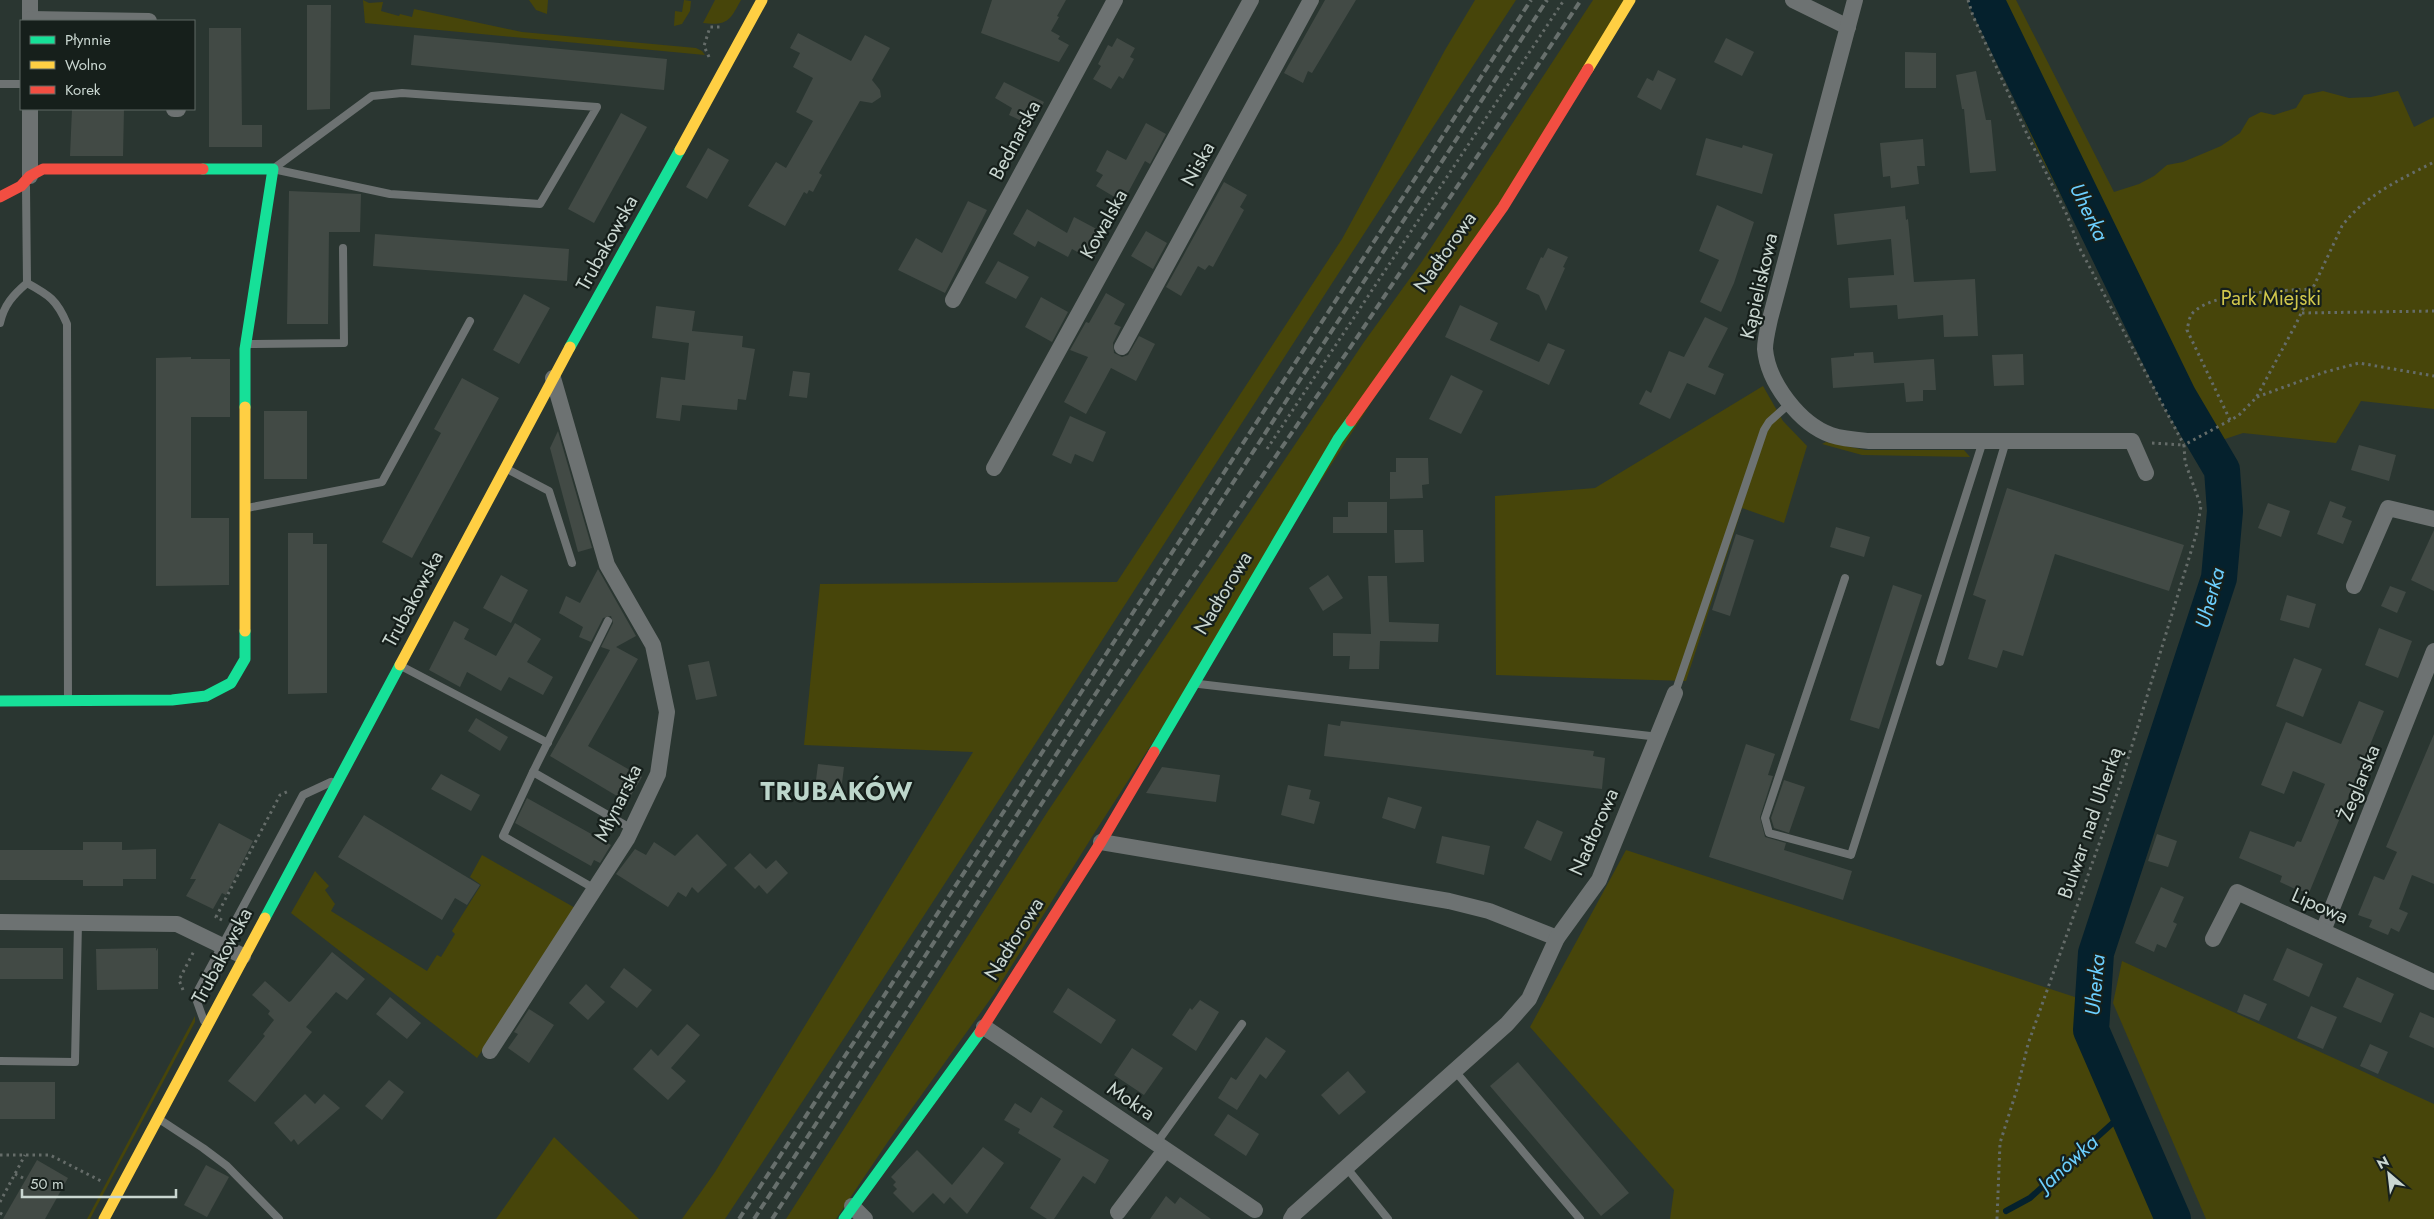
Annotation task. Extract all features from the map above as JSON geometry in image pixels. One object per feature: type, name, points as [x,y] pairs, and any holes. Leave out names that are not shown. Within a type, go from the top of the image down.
[{"type":"street","points":[[30,0],[30,20]]},
{"type":"street","name":"Trubakowska","points":[[104,1219],[553,378],[738,47],[762,0]]},
{"type":"street","name":"Bednarska","points":[[953,300],[1115,0]]},
{"type":"street","name":"Kowalska","points":[[994,468],[1251,0]]},
{"type":"street","name":"Niska","points":[[1122,347],[1311,0]]},
{"type":"street","name":"Nadtorowa","points":[[865,1219],[848,1213],[984,1026],[1101,842],[1338,439],[1503,207],[1630,0]]},
{"type":"street","points":[[1793,0],[1848,27]]},
{"type":"street","name":"Kąpieliskowa","points":[[1855,0],[1770,318],[1765,350],[1773,376],[1789,404],[1810,425],[1832,436],[1870,442],[2132,441]]},
{"type":"street","points":[[28,179],[30,110]]},
{"type":"street","points":[[0,197],[43,169],[273,168],[245,344],[244,659],[231,683],[206,696],[172,700],[0,701]]},
{"type":"street","name":"Młynarska","points":[[490,1051],[595,890],[632,829],[658,774],[668,712],[653,646],[607,565],[553,378]]},
{"type":"street","points":[[2132,441],[2146,473]]},
{"type":"street","points":[[2354,586],[2388,508],[2434,518]]},
{"type":"street","name":"Żeglarska","points":[[2323,931],[2434,651]]},
{"type":"street","name":"Nadtorowa","points":[[1292,1219],[1294,1214],[1507,1024],[1529,1000],[1558,938],[1599,880],[1659,737],[1675,693]]},
{"type":"street","points":[[1101,842],[1449,901],[1489,911],[1558,938]]},
{"type":"street","name":"Lipowa","points":[[2213,939],[2236,892],[2434,982]]},
{"type":"street","points":[[0,922],[177,924],[243,956]]},
{"type":"street","name":"Mokra","points":[[984,1026],[1255,1210]]},
{"type":"street","points":[[1118,1212],[1161,1147]]},
{"type":"lane","points":[[0,84],[20,84]]},
{"type":"lane","points":[[402,93],[596,107],[540,204],[390,194],[273,168],[372,96],[402,93]]},
{"type":"lane","points":[[27,283],[28,179]]},
{"type":"lane","points":[[245,344],[344,343],[343,248]]},
{"type":"lane","points":[[0,323],[3,310],[12,295],[27,283]]},
{"type":"lane","points":[[27,283],[48,294],[59,306],[67,324],[68,701]]},
{"type":"lane","points":[[245,508],[382,482],[470,321]]},
{"type":"lane","name":"Nadtorowa","points":[[1675,693],[1764,430],[1768,422],[1789,404]]},
{"type":"lane","points":[[1845,578],[1765,818],[1769,833],[1851,855],[1982,441]]},
{"type":"lane","points":[[1940,662],[2006,441]]},
{"type":"lane","points":[[505,468],[549,491],[572,563]]},
{"type":"lane","points":[[595,890],[503,836],[608,621]]},
{"type":"lane","points":[[399,665],[548,742]]},
{"type":"lane","points":[[1194,684],[1228,686],[1659,737]]},
{"type":"lane","points":[[533,772],[632,829]]},
{"type":"lane","points":[[206,1026],[195,996],[302,794],[338,779]]},
{"type":"lane","points":[[0,1061],[74,1062],[78,923]]},
{"type":"lane","points":[[1161,1147],[1242,1024]]},
{"type":"lane","points":[[1455,1071],[1580,1219]]},
{"type":"lane","points":[[157,1118],[227,1166],[279,1219]]},
{"type":"lane","points":[[1346,1167],[1388,1219]]},
{"type":"path","points":[[1267,449],[1564,0]]},
{"type":"path","name":"Bulwar nad Uherką","points":[[1968,0],[2027,134],[2067,215],[2079,247],[2184,445],[2186,462],[2200,506],[2196,535],[2120,785],[2028,1044],[2018,1086],[2000,1143],[1997,1219]]},
{"type":"path","points":[[704,46],[709,30]]},
{"type":"path","points":[[2132,441],[2184,445],[2238,416],[2256,398],[2302,313],[2342,226],[2352,213],[2383,190],[2434,162]]},
{"type":"path","points":[[2230,420],[2187,330],[2191,315],[2205,306],[2228,297],[2262,292],[2312,289]]},
{"type":"path","points":[[2302,313],[2434,311]]},
{"type":"path","points":[[2256,398],[2325,372],[2359,363],[2434,376]]},
{"type":"path","points":[[186,996],[179,980],[212,915],[216,917]]},
{"type":"path","points":[[0,1155],[50,1155],[104,1182]]},
{"type":"path","points":[[0,1202],[26,1155]]},
{"type":"path","points":[[15,1174],[25,1180]]},
{"type":"path","points":[[0,1213],[4,1216]]},
{"type":"green space","points":[[363,0],[369,3],[383,2],[381,11],[399,16],[400,14],[412,17],[414,9],[522,32],[696,48],[705,55],[365,23]]},
{"type":"green space","points":[[529,0],[548,0],[547,14],[536,10]]},
{"type":"green space","points":[[684,0],[691,1],[690,11],[682,24],[674,26],[675,11],[682,12]]},
{"type":"green space","points":[[715,0],[741,0],[731,17],[727,20],[711,24],[703,23]]},
{"type":"green space","points":[[1475,0],[1516,0],[725,1219],[682,1219],[715,1172],[973,752],[804,745],[820,584],[1117,582],[1342,239],[1445,50]]},
{"type":"green space","points":[[1593,0],[1630,0],[1095,832],[994,994],[887,1143],[836,1219],[786,1219],[1048,811],[1364,342],[1421,263]]},
{"type":"green space","name":"Park Miejski","points":[[1971,0],[2016,0],[2114,192],[2139,184],[2154,176],[2167,165],[2183,162],[2221,146],[2240,133],[2249,118],[2261,112],[2274,115],[2296,108],[2304,95],[2323,91],[2349,98],[2371,97],[2398,91],[2414,127],[2434,117],[2434,409],[2361,401],[2336,443],[2243,433],[2192,450],[2037,149]]},
{"type":"green space","points":[[1763,386],[1783,421],[1807,446],[1784,523],[1742,508],[1686,681],[1496,675],[1495,496],[1595,488]]},
{"type":"green space","points":[[1826,442],[1865,450],[1964,450],[1970,457],[1862,455],[1822,444]]},
{"type":"green space","points":[[1626,850],[2084,1000],[2080,1037],[2160,1219],[1670,1219],[1674,1190],[1530,1027]]},
{"type":"green space","points":[[482,855],[577,909],[477,1058],[291,913],[315,871],[329,886],[325,890],[335,904],[331,911],[427,971],[437,955],[441,957],[455,934],[452,931],[481,885],[470,877]]},
{"type":"green space","points":[[2122,961],[2434,1104],[2434,1219],[2206,1219],[2113,1003]]},
{"type":"green space","points":[[195,1016],[195,1022],[90,1219],[87,1219]]},
{"type":"green space","points":[[554,1137],[639,1219],[496,1219]]},
{"type":"building","points":[[992,0],[1066,0],[1051,31],[1060,36],[1058,39],[1069,45],[1059,62],[981,33]]},
{"type":"building","points":[[1325,0],[1356,0],[1312,73],[1308,71],[1303,83],[1284,73]]},
{"type":"building","points":[[307,5],[331,5],[330,109],[307,110]]},
{"type":"building","points":[[209,28],[241,28],[242,125],[262,125],[262,147],[209,147]]},
{"type":"building","points":[[798,33],[851,61],[865,35],[890,48],[872,80],[880,90],[881,97],[872,103],[860,101],[819,173],[822,175],[813,192],[809,190],[807,194],[804,192],[785,226],[748,206],[776,162],[786,168],[813,121],[796,112],[813,78],[793,67],[800,53],[790,48]]},
{"type":"building","points":[[414,35],[667,59],[664,90],[411,65]]},
{"type":"building","points":[[1117,38],[1135,48],[1130,57],[1134,59],[1123,79],[1119,76],[1111,89],[1093,79],[1101,66],[1098,64],[1108,45],[1112,47]]},
{"type":"building","points":[[1726,38],[1754,52],[1742,76],[1714,62]]},
{"type":"building","points":[[1905,52],[1936,53],[1936,88],[1905,88]]},
{"type":"building","points":[[1658,70],[1676,79],[1661,110],[1637,97],[1647,78],[1653,81]]},
{"type":"building","points":[[1976,71],[1986,120],[1991,120],[1996,171],[1970,173],[1964,109],[1962,109],[1956,75]]},
{"type":"building","points":[[1004,82],[1044,102],[1032,126],[1009,115],[1012,108],[995,98]]},
{"type":"building","points":[[72,110],[124,110],[123,156],[70,156]]},
{"type":"building","points":[[621,113],[647,127],[594,223],[568,209]]},
{"type":"building","points":[[1146,123],[1166,134],[1150,164],[1145,161],[1123,202],[1096,186],[1103,175],[1096,171],[1107,150],[1126,160]]},
{"type":"building","points":[[1706,138],[1742,148],[1743,145],[1773,154],[1762,194],[1696,175]]},
{"type":"building","points":[[1923,139],[1925,166],[1917,166],[1919,184],[1891,188],[1890,176],[1883,177],[1880,143]]},
{"type":"building","points":[[708,148],[729,160],[707,199],[686,187]]},
{"type":"building","points":[[1224,182],[1247,195],[1240,207],[1244,210],[1213,267],[1209,265],[1205,270],[1198,266],[1181,296],[1166,287]]},
{"type":"building","points":[[289,191],[361,194],[360,232],[329,232],[328,324],[287,324]]},
{"type":"building","points":[[968,201],[987,210],[945,293],[898,270],[916,238],[942,253]]},
{"type":"building","points":[[1717,205],[1754,222],[1734,283],[1721,312],[1700,302],[1719,260],[1699,251]]},
{"type":"building","points":[[1905,206],[1914,282],[1975,279],[1978,336],[1944,337],[1943,315],[1898,319],[1897,305],[1850,308],[1848,278],[1894,275],[1891,239],[1837,245],[1834,214]]},
{"type":"building","points":[[1027,209],[1067,233],[1074,217],[1106,234],[1092,260],[1072,249],[1068,257],[1038,241],[1035,247],[1013,234]]},
{"type":"building","points":[[1146,231],[1167,243],[1153,269],[1131,256]]},
{"type":"building","points":[[375,234],[569,249],[567,281],[373,266]]},
{"type":"building","points":[[1548,248],[1568,257],[1546,311],[1539,295],[1526,289],[1541,257],[1543,258]]},
{"type":"building","points":[[998,261],[1029,277],[1016,299],[985,283]]},
{"type":"building","points":[[1106,293],[1125,304],[1114,324],[1121,327],[1113,343],[1114,353],[1122,357],[1128,355],[1139,336],[1155,344],[1136,381],[1111,368],[1086,414],[1064,402],[1088,357],[1070,350],[1086,322],[1089,323]]},
{"type":"building","points":[[524,294],[550,308],[519,364],[493,350]]},
{"type":"building","points":[[1041,297],[1068,312],[1052,342],[1025,327]]},
{"type":"building","points":[[1460,305],[1498,323],[1490,340],[1539,362],[1548,343],[1565,350],[1549,385],[1445,337]]},
{"type":"building","points":[[656,306],[695,311],[692,331],[743,336],[742,347],[755,349],[746,400],[738,399],[737,410],[682,405],[680,421],[656,418],[661,377],[685,380],[689,343],[652,338]]},
{"type":"building","points":[[1705,317],[1728,328],[1708,367],[1724,374],[1715,395],[1687,383],[1670,419],[1639,404],[1646,390],[1651,393],[1669,351],[1684,357]]},
{"type":"building","points":[[1873,352],[1874,363],[1934,359],[1936,390],[1923,390],[1923,401],[1906,402],[1904,383],[1833,388],[1831,358],[1854,356],[1854,353]]},
{"type":"building","points":[[2023,354],[2024,385],[1994,386],[1992,355]]},
{"type":"building","points":[[191,357],[191,359],[230,359],[230,417],[191,417],[191,518],[229,518],[229,585],[156,586],[156,358]]},
{"type":"building","points":[[793,371],[810,373],[807,398],[789,396]]},
{"type":"building","points":[[1451,375],[1483,391],[1461,434],[1429,419]]},
{"type":"building","points":[[462,378],[499,398],[412,558],[382,542],[441,433],[434,429]]},
{"type":"building","points":[[264,411],[307,411],[307,479],[264,479]]},
{"type":"building","points":[[1070,416],[1106,432],[1093,462],[1075,454],[1071,464],[1052,455]]},
{"type":"building","points":[[558,431],[592,548],[578,552],[550,448]]},
{"type":"building","points":[[2359,445],[2396,455],[2389,481],[2351,470]]},
{"type":"building","points":[[1396,458],[1428,458],[1429,484],[1422,485],[1423,498],[1390,499],[1390,472],[1396,472]]},
{"type":"building","points":[[2007,488],[2184,545],[2169,591],[2055,554],[2023,656],[2003,650],[1997,668],[1968,659],[1986,600],[1973,595]]},
{"type":"building","points":[[2330,501],[2346,507],[2342,517],[2352,521],[2343,544],[2317,534]]},
{"type":"building","points":[[1348,502],[1387,502],[1387,533],[1333,533],[1333,517],[1348,517]]},
{"type":"building","points":[[2268,503],[2290,511],[2281,537],[2258,528]]},
{"type":"building","points":[[1836,527],[1870,537],[1864,557],[1830,547]]},
{"type":"building","points":[[1394,530],[1423,530],[1424,562],[1395,563]]},
{"type":"building","points":[[2434,530],[2434,591],[2411,580]]},
{"type":"building","points":[[288,533],[313,533],[313,544],[327,544],[327,693],[288,694]]},
{"type":"building","points":[[1736,534],[1754,540],[1730,616],[1712,610]]},
{"type":"building","points":[[598,569],[636,636],[616,647],[638,659],[588,746],[642,777],[627,802],[550,756],[610,650],[601,647],[613,623],[611,616],[603,618],[591,642],[579,637],[583,627],[559,613],[566,596],[580,603]]},
{"type":"building","points":[[501,575],[528,590],[511,623],[483,608]]},
{"type":"building","points":[[1328,575],[1343,598],[1323,611],[1309,588]]},
{"type":"building","points":[[1368,576],[1387,576],[1389,622],[1439,624],[1438,642],[1380,641],[1379,669],[1349,669],[1350,656],[1333,656],[1333,633],[1371,634]]},
{"type":"building","points":[[1893,585],[1922,595],[1879,729],[1850,720]]},
{"type":"building","points":[[2390,586],[2406,592],[2397,613],[2381,606]]},
{"type":"building","points":[[2287,595],[2316,604],[2309,628],[2280,620]]},
{"type":"building","points":[[454,621],[469,629],[464,639],[496,656],[515,623],[541,639],[527,662],[553,677],[543,695],[509,677],[501,691],[467,672],[460,687],[429,670]]},
{"type":"building","points":[[2379,628],[2412,641],[2398,678],[2365,665]]},
{"type":"building","points":[[2294,658],[2322,669],[2303,717],[2276,706]]},
{"type":"building","points":[[709,661],[717,696],[696,700],[688,665]]},
{"type":"building","points":[[2359,701],[2384,711],[2309,893],[2295,889],[2280,882],[2282,876],[2239,858],[2250,831],[2294,847],[2297,841],[2301,842],[2325,784],[2293,771],[2284,794],[2261,785],[2286,722],[2341,744]]},
{"type":"building","points":[[476,718],[508,737],[500,751],[468,731]]},
{"type":"building","points":[[1341,721],[1594,751],[1593,756],[1605,758],[1602,789],[1324,756],[1328,724],[1340,726]]},
{"type":"building","points":[[2434,734],[2434,884],[2412,875],[2399,909],[2408,913],[2399,932],[2391,928],[2388,935],[2369,927],[2372,920],[2358,915],[2374,876],[2384,880],[2397,852],[2386,847]]},
{"type":"building","points":[[1746,744],[1775,754],[1768,775],[1773,776],[1760,817],[1765,837],[1786,843],[1784,850],[1852,871],[1843,900],[1709,857]]},
{"type":"building","points":[[818,764],[844,767],[841,791],[815,788]]},
{"type":"building","points":[[1162,767],[1220,775],[1216,802],[1146,793]]},
{"type":"building","points":[[441,774],[480,795],[471,811],[431,789]]},
{"type":"building","points":[[1784,780],[1805,787],[1789,833],[1774,828],[1771,818]]},
{"type":"building","points":[[1288,785],[1311,790],[1309,799],[1320,802],[1314,824],[1281,815]]},
{"type":"building","points":[[1388,797],[1422,807],[1415,829],[1382,818]]},
{"type":"building","points":[[527,798],[611,845],[600,863],[594,860],[591,866],[515,823]]},
{"type":"building","points":[[364,815],[480,885],[467,905],[455,898],[442,920],[338,857]]},
{"type":"building","points":[[1537,820],[1563,832],[1551,861],[1524,848]]},
{"type":"building","points":[[219,823],[253,841],[226,895],[222,893],[213,909],[186,896],[196,879],[190,879]]},
{"type":"building","points":[[697,834],[727,865],[698,893],[692,887],[686,897],[678,892],[668,907],[616,874],[635,849],[646,855],[654,842],[675,856]]},
{"type":"building","points":[[2157,834],[2177,841],[2168,867],[2148,861]]},
{"type":"building","points":[[1442,836],[1490,846],[1484,875],[1436,863]]},
{"type":"building","points":[[83,842],[122,842],[122,850],[156,849],[156,879],[123,879],[123,886],[83,886],[83,880],[0,880],[0,850],[83,850]]},
{"type":"building","points":[[750,853],[766,869],[776,860],[788,873],[767,894],[759,885],[755,889],[734,868]]},
{"type":"building","points":[[2161,887],[2184,897],[2173,922],[2177,924],[2166,948],[2157,944],[2154,952],[2135,943]]},
{"type":"building","points":[[0,948],[63,948],[63,979],[0,979]]},
{"type":"building","points":[[156,948],[156,951],[158,948],[158,989],[97,990],[96,949]]},
{"type":"building","points":[[2287,948],[2323,964],[2309,997],[2273,980]]},
{"type":"building","points":[[332,952],[365,979],[347,1000],[336,992],[306,1027],[312,1032],[255,1102],[228,1081],[265,1036],[263,1034],[274,1020],[268,1014],[270,1011],[252,995],[265,981],[289,1002],[291,1001]]},
{"type":"building","points":[[624,968],[652,990],[637,1008],[610,987]]},
{"type":"building","points":[[2357,977],[2394,994],[2381,1023],[2343,1007]]},
{"type":"building","points":[[586,984],[605,1002],[588,1020],[569,1003]]},
{"type":"building","points":[[1068,988],[1116,1020],[1101,1044],[1053,1012]]},
{"type":"building","points":[[2244,994],[2267,1004],[2259,1021],[2237,1012]]},
{"type":"building","points":[[390,997],[421,1023],[407,1039],[376,1014]]},
{"type":"building","points":[[1200,1000],[1219,1012],[1196,1051],[1172,1035],[1190,1008],[1192,1010]]},
{"type":"building","points":[[2311,1006],[2337,1017],[2323,1049],[2297,1038]]},
{"type":"building","points":[[529,1009],[554,1025],[529,1063],[508,1048],[518,1034],[514,1032]]},
{"type":"building","points":[[2420,1012],[2434,1018],[2434,1048],[2409,1037]]},
{"type":"building","points":[[687,1024],[700,1035],[671,1068],[686,1081],[668,1100],[633,1069],[651,1049],[658,1056]]},
{"type":"building","points":[[1266,1037],[1286,1051],[1266,1079],[1260,1074],[1237,1110],[1218,1098],[1231,1077],[1236,1080]]},
{"type":"building","points":[[2370,1044],[2388,1052],[2378,1074],[2360,1066]]},
{"type":"building","points":[[1132,1048],[1163,1068],[1144,1095],[1114,1075]]},
{"type":"building","points":[[1518,1062],[1629,1193],[1601,1216],[1490,1086]]},
{"type":"building","points":[[1348,1071],[1366,1092],[1339,1115],[1321,1095]]},
{"type":"building","points":[[389,1080],[404,1092],[382,1120],[365,1106]]},
{"type":"building","points":[[0,1082],[55,1082],[55,1119],[0,1119]]},
{"type":"building","points":[[305,1094],[315,1104],[324,1094],[340,1108],[298,1145],[294,1139],[291,1142],[274,1123]]},
{"type":"building","points":[[1041,1097],[1063,1111],[1053,1127],[1109,1160],[1095,1184],[1083,1176],[1054,1219],[1047,1219],[1030,1208],[1061,1159],[1018,1133],[1020,1129],[1004,1120],[1015,1103],[1031,1113]]},
{"type":"building","points":[[1228,1114],[1259,1134],[1246,1156],[1214,1135]]},
{"type":"building","points":[[983,1147],[1004,1163],[967,1214],[950,1197],[944,1204],[933,1193],[913,1213],[893,1193],[897,1189],[893,1185],[896,1182],[891,1177],[917,1150],[952,1185]]},
{"type":"building","points":[[37,1160],[68,1178],[45,1219],[3,1219]]},
{"type":"building","points":[[206,1165],[229,1177],[207,1217],[184,1205]]},
{"type":"building","points":[[1166,1196],[1175,1204],[1180,1197],[1211,1219],[1150,1219]]},
{"type":"waterway","name":"Uherka","points":[[1986,0],[2179,397],[2222,470],[2225,511],[2219,578],[2096,953],[2091,1030],[2173,1219]]},
{"type":"waterway","name":"Janówka","points":[[2006,1211],[2030,1198],[2126,1111]]},
{"type":"railway","points":[[739,1219],[1531,0]]},
{"type":"railway","points":[[754,1219],[1547,0]]},
{"type":"railway","points":[[772,1219],[1107,703],[1356,339],[1581,0]]},
{"type":"traffic: fast","points":[[570,347],[680,150]]},
{"type":"traffic: fast","points":[[203,169],[273,169],[245,349],[245,407]]},
{"type":"traffic: fast","points":[[1154,752],[1338,439],[1351,421]]},
{"type":"traffic: fast","points":[[0,701],[172,700],[206,696],[231,683],[245,659],[245,631]]},
{"type":"traffic: fast","points":[[265,918],[400,665]]},
{"type":"traffic: fast","points":[[844,1219],[980,1032]]},
{"type":"traffic: slow","points":[[680,150],[762,0]]},
{"type":"traffic: slow","points":[[1588,69],[1630,0]]},
{"type":"traffic: slow","points":[[400,665],[570,347]]},
{"type":"traffic: slow","points":[[245,407],[245,631]]},
{"type":"traffic: slow","points":[[104,1219],[265,918]]},
{"type":"traffic: jam","points":[[1351,421],[1503,207],[1588,69]]},
{"type":"traffic: jam","points":[[0,197],[21,186],[30,176],[43,169],[203,169]]},
{"type":"traffic: jam","points":[[980,1032],[1101,842],[1154,752]]},
{"type":"district","name":"TRUBAKÓW","points":[[837,791]]}]
